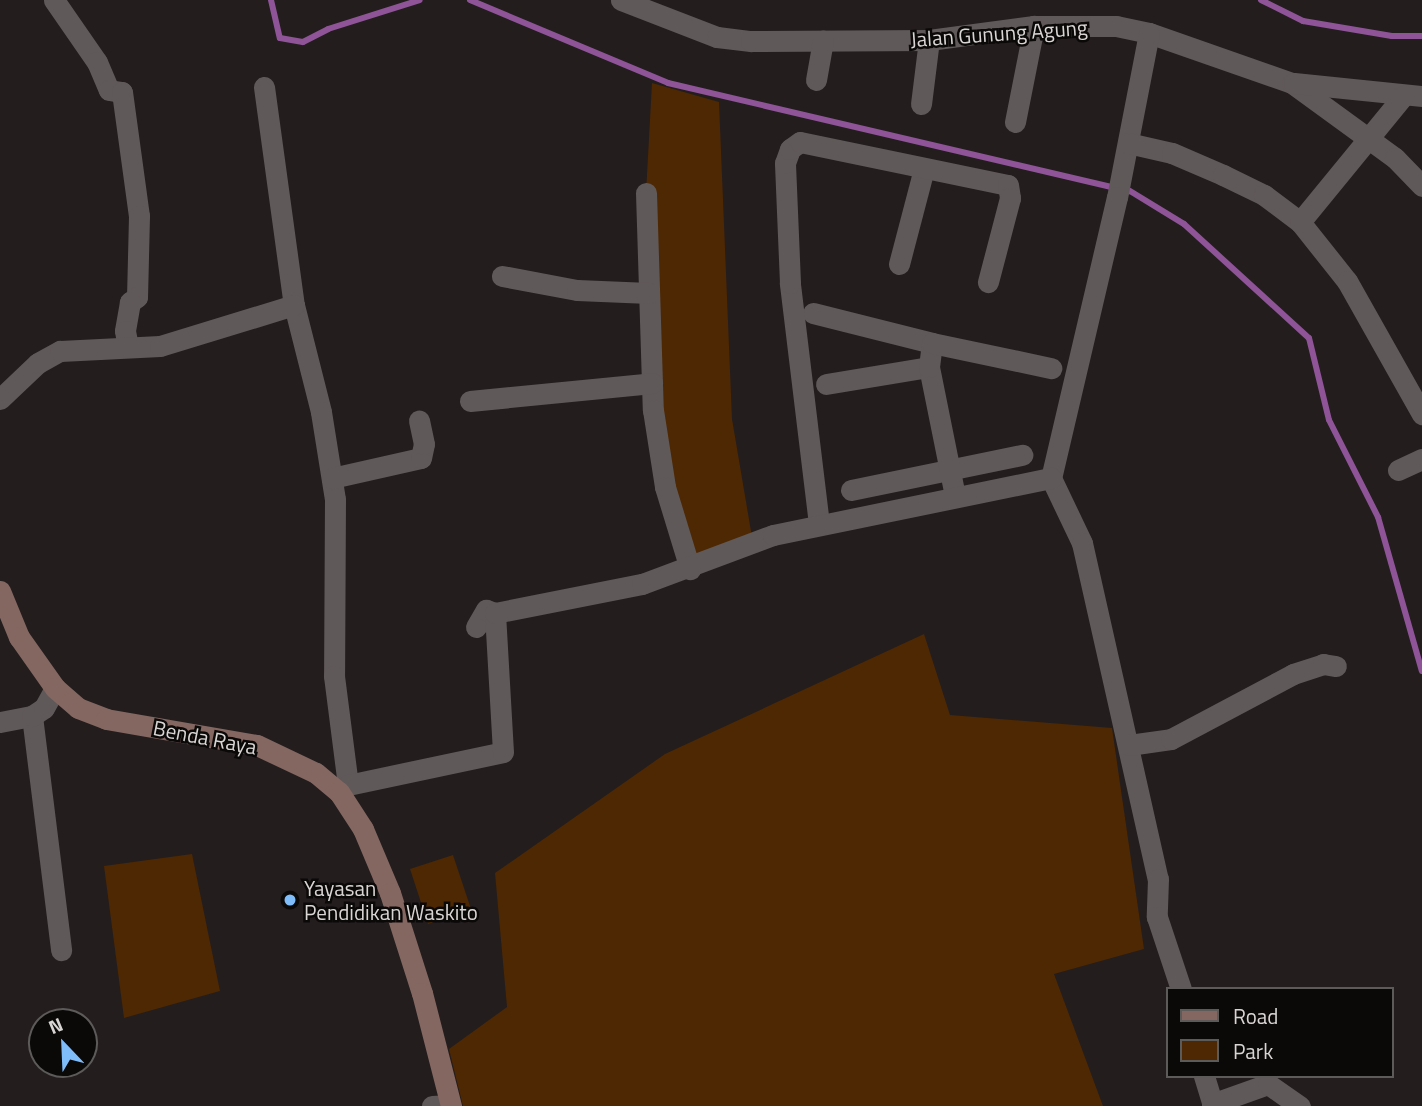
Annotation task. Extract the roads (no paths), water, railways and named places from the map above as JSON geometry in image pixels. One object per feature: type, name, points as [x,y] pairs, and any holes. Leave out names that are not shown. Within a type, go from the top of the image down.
[{"type":"street","points":[[54,0],[97,62],[109,90],[122,92],[139,216],[137,297],[130,302],[125,331],[128,347]]},
{"type":"street","name":"Jalan Gunung Agung","points":[[621,0],[718,37],[823,41],[929,40],[1034,26],[1116,26],[1149,33],[1292,83],[1371,140],[1422,186]]},
{"type":"street","points":[[1014,122],[1034,26]]},
{"type":"street","points":[[1149,33],[1118,189],[1051,478],[1082,543],[1086,577],[1129,745],[1158,879],[1157,917],[1180,987]]},
{"type":"street","points":[[921,104],[929,40]]},
{"type":"street","points":[[816,79],[823,41]]},
{"type":"street","points":[[1292,83],[1412,96]]},
{"type":"street","points":[[264,87],[294,305],[332,478],[337,526],[332,567],[334,676],[344,788],[503,752],[495,613]]},
{"type":"street","points":[[1300,222],[1412,96]]},
{"type":"street","points":[[819,524],[790,283],[785,163],[790,149],[800,142],[1008,186],[1010,198],[988,282]]},
{"type":"street","points":[[1128,143],[1172,153],[1223,174],[1264,195],[1300,222],[1347,281],[1422,414]]},
{"type":"street","points":[[899,264],[924,169]]},
{"type":"street","points":[[646,192],[652,383],[665,487],[690,569]]},
{"type":"street","points":[[502,276],[577,290],[649,293]]},
{"type":"street","points":[[0,400],[38,363],[60,351],[180,342],[294,305]]},
{"type":"street","points":[[813,313],[933,343],[1051,368]]},
{"type":"street","points":[[933,343],[929,367],[955,496]]},
{"type":"street","points":[[827,384],[929,367]]},
{"type":"street","points":[[470,401],[652,383]]},
{"type":"street","points":[[332,478],[421,458],[424,444],[419,421]]},
{"type":"street","points":[[851,490],[1022,456]]},
{"type":"street","points":[[1398,470],[1422,459]]},
{"type":"street","points":[[477,627],[481,615],[491,610],[495,613],[642,584],[690,569],[773,535],[1051,478]]},
{"type":"street","name":"Benda Raya","points":[[0,592],[19,637],[55,688],[78,708],[106,719],[257,745],[344,788],[390,893],[422,993],[444,1106]]},
{"type":"street","points":[[1129,745],[1171,739],[1293,674],[1323,664],[1336,666]]},
{"type":"street","points":[[0,722],[32,716],[44,708],[55,688]]},
{"type":"street","points":[[32,716],[61,950]]},
{"type":"street","points":[[1205,1078],[1212,1105],[1268,1084],[1300,1106]]},
{"type":"waterway","points":[[271,0],[280,38],[303,42],[328,29],[420,0]]},
{"type":"waterway","points":[[470,0],[668,83],[1130,191],[1184,224],[1309,338],[1329,420],[1378,517],[1422,671]]},
{"type":"waterway","points":[[1261,0],[1303,21],[1392,36],[1422,36]]},
{"type":"place","name":"Yayasan Pendidikan Waskito","points":[[290,900]]}]
